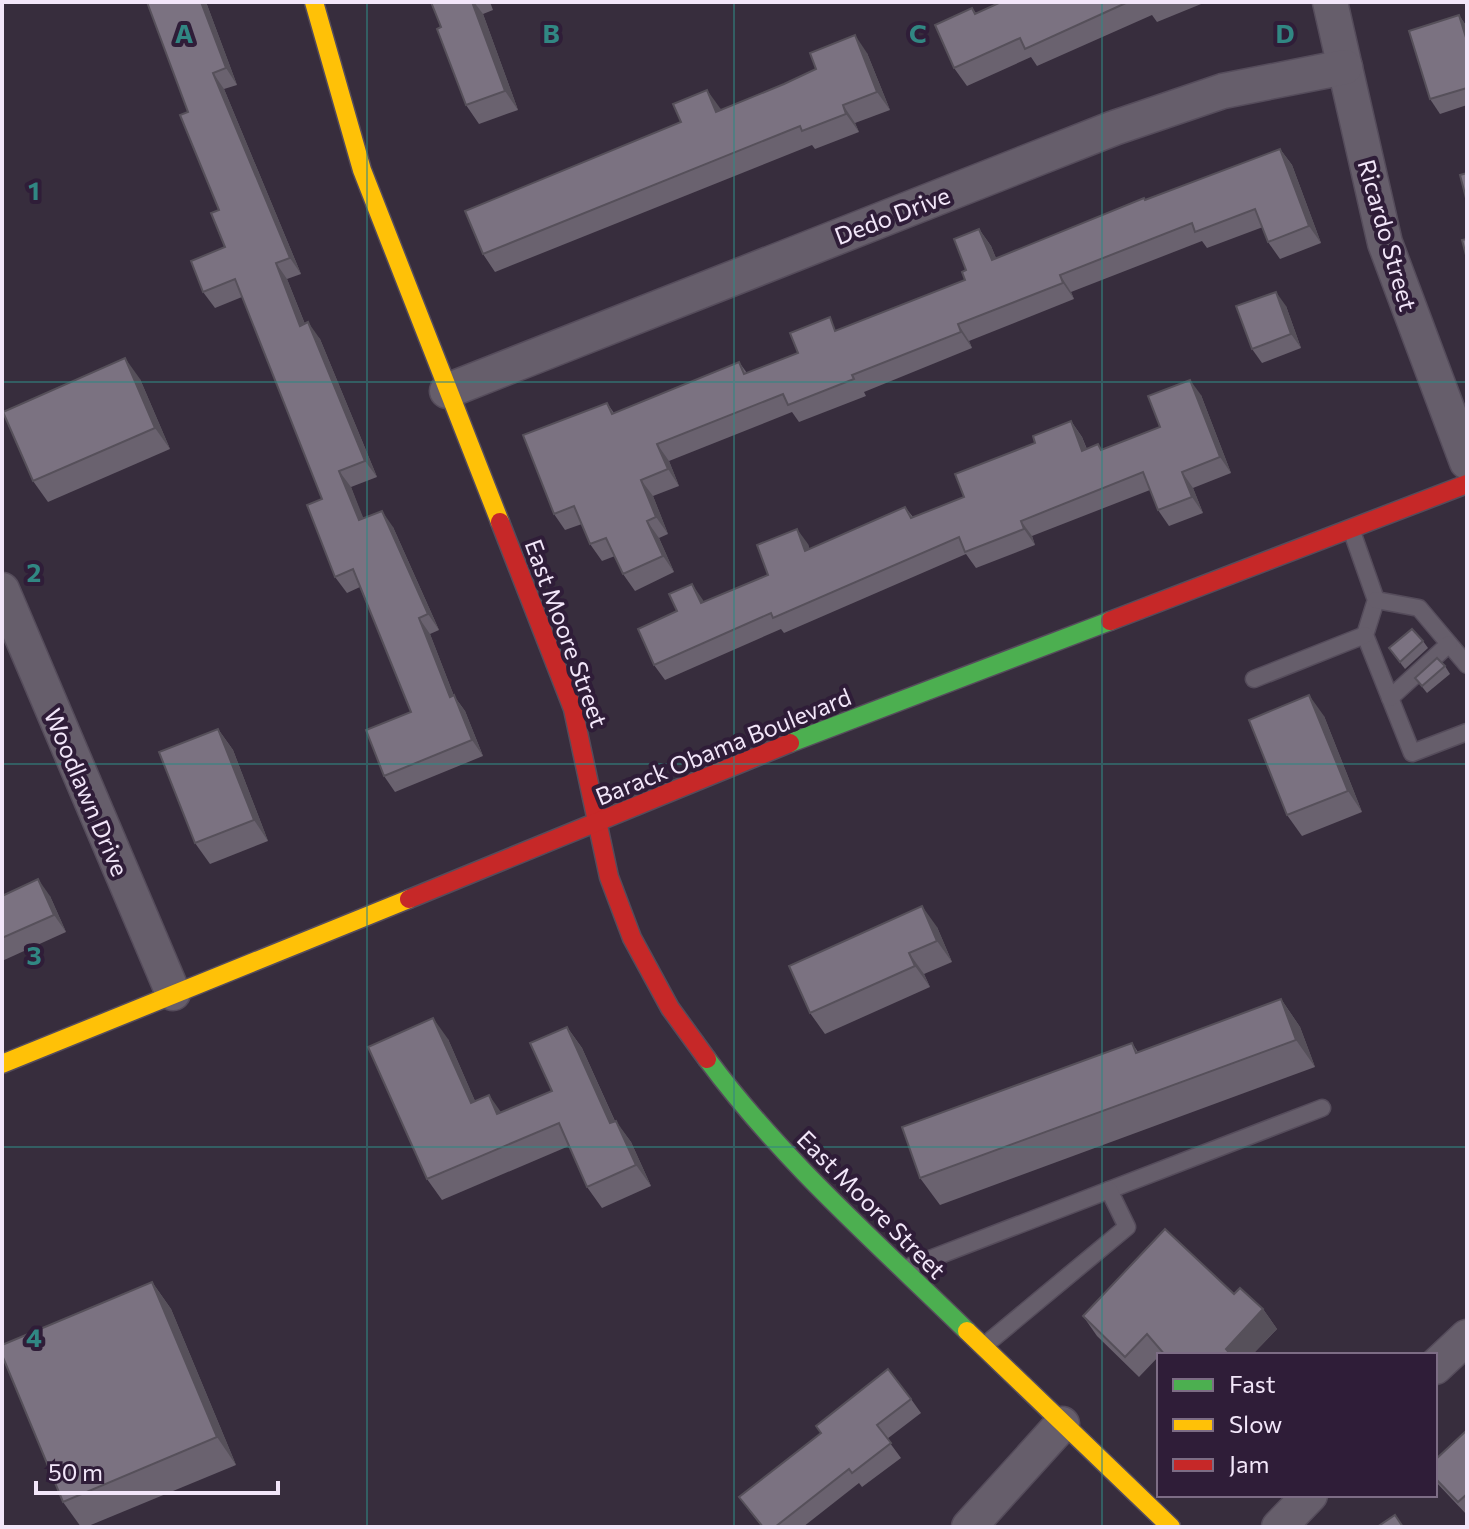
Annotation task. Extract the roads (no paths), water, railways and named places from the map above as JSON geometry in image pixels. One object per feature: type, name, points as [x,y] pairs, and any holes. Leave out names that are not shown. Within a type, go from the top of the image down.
[{"type":"street","name":"East Moore Street","points":[[314,2],[362,170],[573,709],[609,877],[632,938],[695,1045],[779,1144],[902,1270],[1171,1527]]},
{"type":"street","name":"Ricardo Street","points":[[1330,2],[1385,243],[1467,462]]},
{"type":"street","name":"Dedo Drive","points":[[447,391],[1114,128],[1223,91],[1345,67]]},
{"type":"street","name":"Barack Obama Boulevard","points":[[2,1064],[599,822],[711,773],[1467,484]]},
{"type":"street","name":"Woodlawn Drive","points":[[2,590],[173,993]]},
{"type":"street","points":[[1437,1365],[1467,1337]]},
{"type":"street","points":[[969,1527],[1062,1424]]},
{"type":"street","points":[[1279,1527],[1308,1497]]},
{"type":"lane","points":[[1351,529],[1376,600],[1365,635],[1412,753],[1467,732]]},
{"type":"lane","points":[[1376,600],[1419,608],[1467,665]]},
{"type":"lane","points":[[1254,679],[1365,635]]},
{"type":"lane","points":[[1390,698],[1449,644]]},
{"type":"lane","points":[[902,1270],[1322,1108]]},
{"type":"lane","points":[[982,1348],[1127,1227],[1109,1190]]}]
